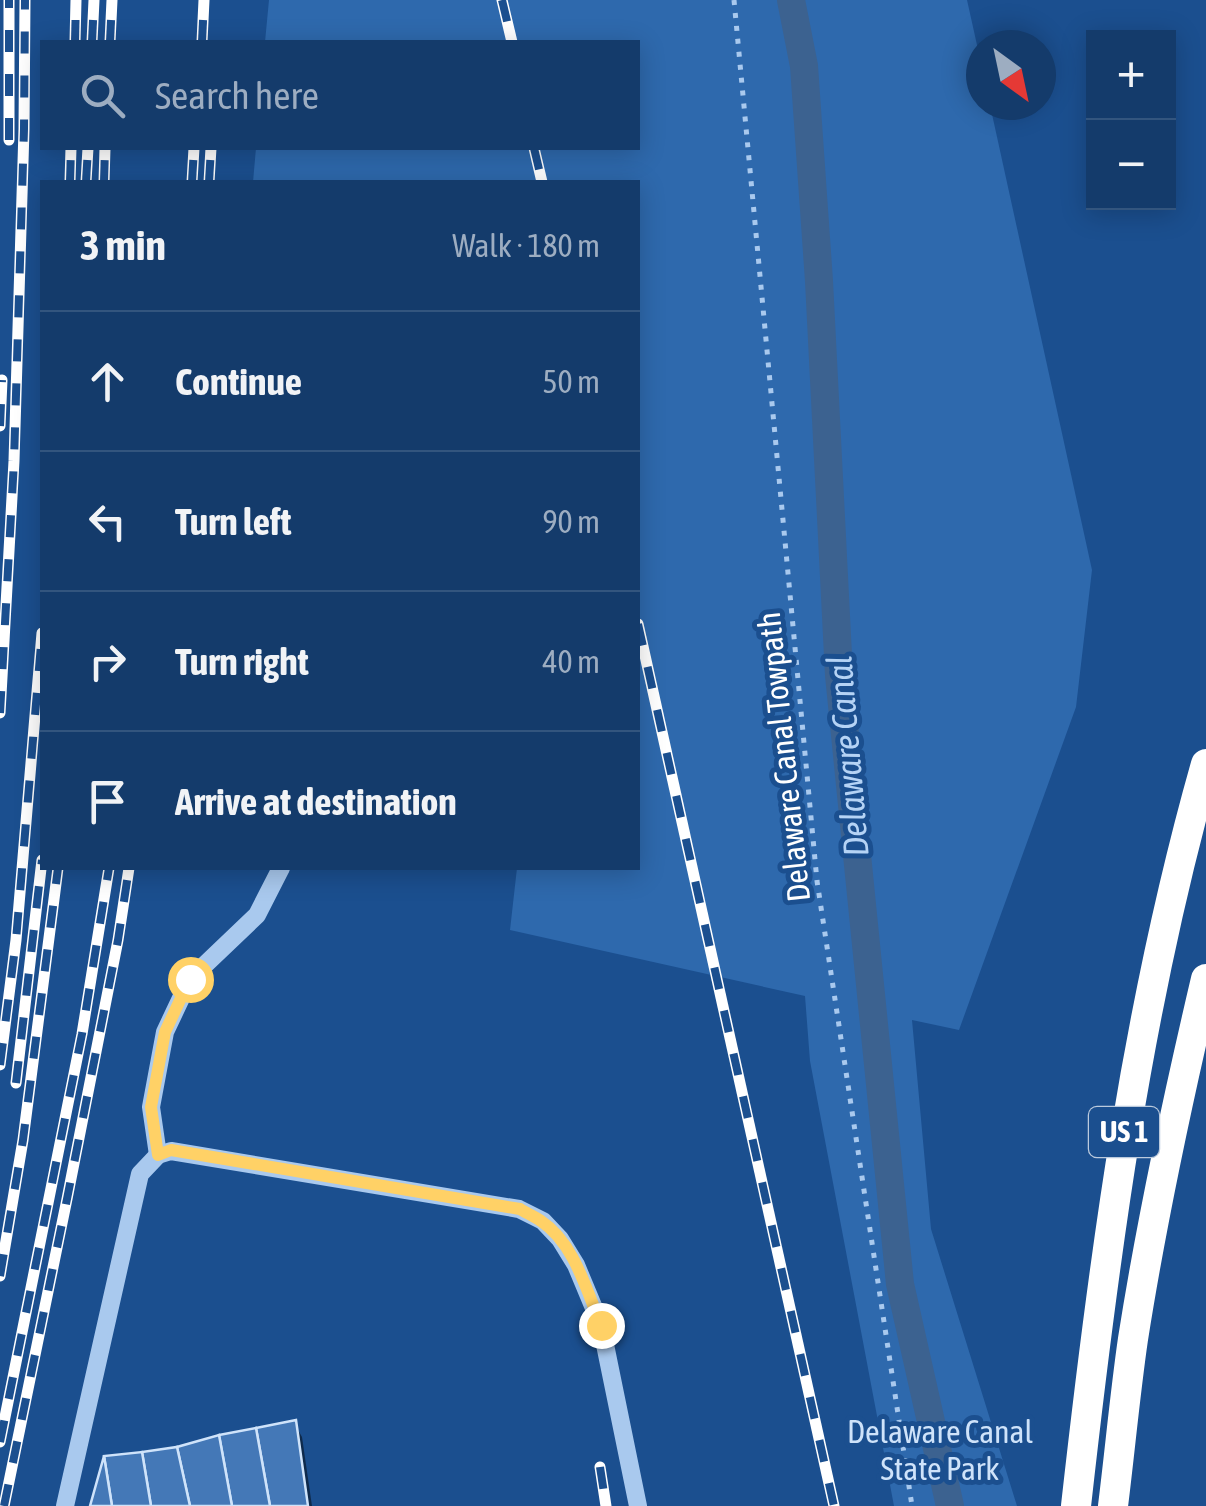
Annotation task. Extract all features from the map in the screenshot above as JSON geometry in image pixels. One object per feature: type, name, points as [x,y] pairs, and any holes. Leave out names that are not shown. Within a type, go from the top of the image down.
[{"type":"highway","name":"US 1","points":[[1076,1506],[1107,1242],[1138,1052],[1206,764]]},
{"type":"highway","name":"US 1","points":[[1113,1506],[1132,1344],[1148,1249],[1206,979]]},
{"type":"lane","points":[[158,1155],[151,1107],[165,1032],[190,979],[257,914],[280,870]]},
{"type":"lane","points":[[65,1506],[140,1174],[158,1155],[171,1150],[520,1209],[542,1222],[560,1239],[576,1265],[601,1325],[638,1506]]},
{"type":"path","name":"Delaware Canal Towpath","points":[[734,0],[817,881],[912,1506]]},
{"type":"green space","name":"Delaware Canal State Park","points":[[269,0],[967,0],[974,30],[966,30],[966,120],[993,120],[1092,570],[1076,707],[959,1030],[912,1020],[931,1229],[1017,1506],[894,1506],[810,1061],[805,996],[510,930],[517,870],[640,870],[640,180],[253,180],[256,150],[640,150],[640,40],[265,40]]},
{"type":"building","points":[[296,1420],[308,1506],[270,1506],[256,1428]]},
{"type":"building","points":[[256,1428],[270,1506],[232,1506],[219,1435]]},
{"type":"building","points":[[219,1435],[232,1506],[190,1506],[177,1447]]},
{"type":"building","points":[[177,1447],[190,1506],[151,1506],[142,1452]]},
{"type":"building","points":[[142,1452],[151,1506],[112,1506],[104,1456]]},
{"type":"building","points":[[104,1456],[112,1506],[90,1506]]},
{"type":"waterway","name":"Delaware Canal","points":[[791,0],[804,66],[839,675],[900,1284],[950,1506]]},
{"type":"railway","points":[[9,0],[9,140]]},
{"type":"railway","points":[[0,713],[14,461],[25,0]]},
{"type":"railway","points":[[75,40],[76,0]]},
{"type":"railway","points":[[92,40],[94,0]]},
{"type":"railway","points":[[110,40],[112,0]]},
{"type":"railway","points":[[202,40],[204,0]]},
{"type":"railway","points":[[502,0],[512,40]]},
{"type":"railway","points":[[70,180],[71,150]]},
{"type":"railway","points":[[86,180],[88,150]]},
{"type":"railway","points":[[104,180],[105,150]]},
{"type":"railway","points":[[192,180],[194,150]]},
{"type":"railway","points":[[209,180],[211,150]]},
{"type":"railway","points":[[534,150],[542,180]]},
{"type":"railway","points":[[0,426],[2,380]]},
{"type":"railway","points":[[640,633],[834,1506]]},
{"type":"railway","points":[[0,1065],[16,940],[40,657]]},
{"type":"railway","points":[[16,1083],[41,870]]},
{"type":"railway","points":[[0,1276],[23,1140],[58,870]]},
{"type":"railway","points":[[0,1442],[82,1034],[109,870]]},
{"type":"railway","points":[[4,1506],[129,870]]},
{"type":"railway","points":[[600,1467],[606,1506]]},
{"type":"route","points":[[190,979],[165,1032],[151,1107],[158,1155],[171,1150],[520,1209],[560,1239],[576,1265],[601,1325]]}]
